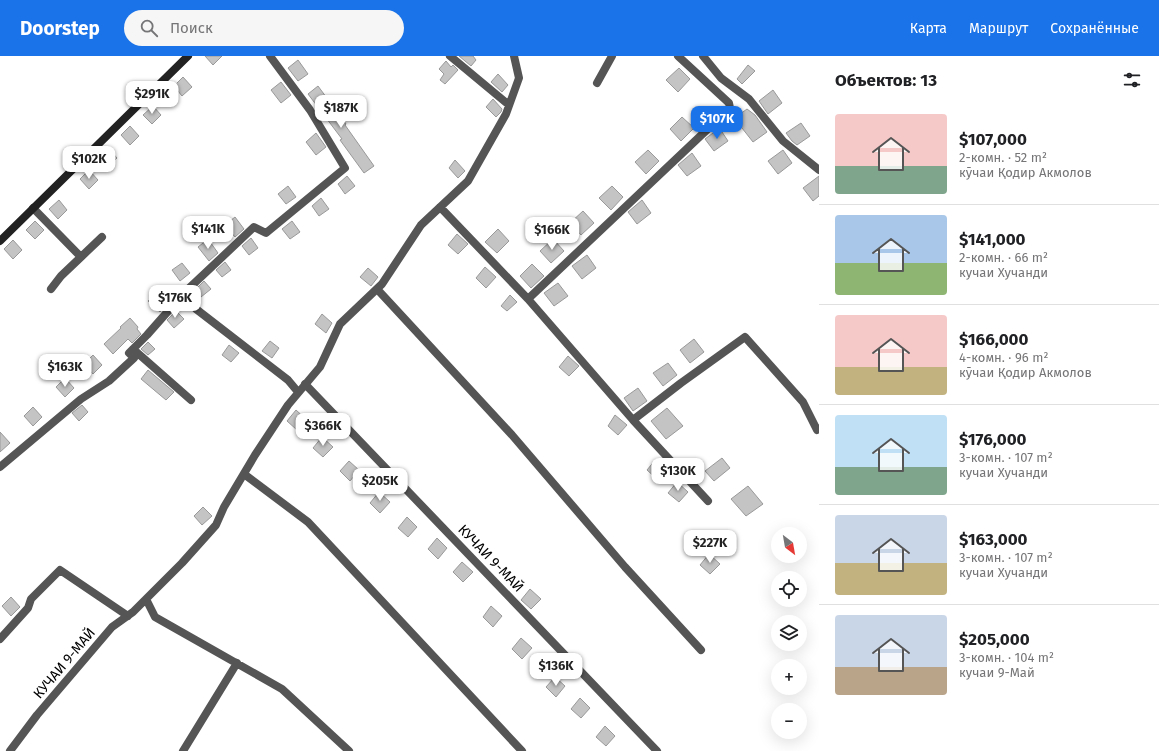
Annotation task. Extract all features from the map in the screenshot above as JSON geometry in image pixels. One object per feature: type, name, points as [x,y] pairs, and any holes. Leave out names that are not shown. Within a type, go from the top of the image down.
[{"type":"street","points":[[0,241],[188,56]]},
{"type":"street","points":[[0,467],[81,399],[109,381],[134,358],[129,353],[185,292],[254,227],[266,233],[344,168],[310,110],[270,56]]},
{"type":"street","points":[[450,56],[509,105]]},
{"type":"street","name":"КУЧАИ 9-МАЙ","points":[[10,751],[36,715],[112,627],[128,616],[182,564],[216,525],[224,506],[288,405],[320,367],[340,324],[382,284],[421,225],[468,181],[506,114],[519,78],[514,56]]},
{"type":"street","points":[[597,83],[612,56]]},
{"type":"street","points":[[528,299],[730,108],[729,102],[678,56]]},
{"type":"street","points":[[702,56],[722,78],[749,99],[783,141],[819,170]]},
{"type":"street","points":[[440,207],[528,299],[633,420],[708,501]]},
{"type":"street","points":[[33,208],[81,257]]},
{"type":"street","points":[[51,289],[61,276],[102,237]]},
{"type":"street","points":[[377,289],[512,435],[625,567],[701,650]]},
{"type":"street","points":[[185,292],[196,309],[288,380],[298,392]]},
{"type":"street","points":[[633,420],[744,337],[803,402],[817,430],[819,429]]},
{"type":"street","points":[[133,349],[190,400]]},
{"type":"street","name":"КУЧАИ 9-МАЙ","points":[[305,384],[657,751]]},
{"type":"street","points":[[244,474],[308,522],[522,751]]},
{"type":"street","points":[[0,639],[28,608],[31,599],[60,570],[128,616]]},
{"type":"street","points":[[146,599],[155,616],[282,689],[349,751]]},
{"type":"street","points":[[183,751],[237,663]]},
{"type":"building","points":[[205,56],[222,56],[213,65]]},
{"type":"building","points":[[459,56],[473,56],[476,60],[471,66]]},
{"type":"building","points":[[298,60],[308,74],[298,81],[288,68]]},
{"type":"building","points":[[446,61],[451,67],[453,65],[458,70],[445,84],[440,80],[444,74],[439,69]]},
{"type":"building","points":[[748,65],[755,71],[742,84],[737,79]]},
{"type":"building","points":[[679,68],[690,79],[678,92],[666,80]]},
{"type":"building","points":[[498,74],[508,85],[502,92],[491,82]]},
{"type":"building","points":[[183,77],[192,87],[182,96],[174,86]]},
{"type":"building","points":[[281,82],[291,95],[281,103],[271,90]]},
{"type":"building","points":[[318,86],[374,166],[364,173],[340,140],[342,139],[308,94]]},
{"type":"building","points":[[773,90],[782,103],[768,114],[759,101]]},
{"type":"building","points":[[493,99],[502,109],[496,117],[486,107]]},
{"type":"building","points":[[153,106],[161,115],[152,124],[143,115]]},
{"type":"building","points":[[747,109],[755,115],[767,132],[753,142],[742,128],[732,120]]},
{"type":"building","points":[[682,117],[694,128],[681,141],[670,129]]},
{"type":"building","points":[[801,123],[810,136],[797,145],[786,133]]},
{"type":"building","points":[[130,126],[139,136],[130,145],[121,135]]},
{"type":"building","points":[[720,129],[728,141],[714,151],[705,139]]},
{"type":"building","points":[[316,133],[326,147],[316,155],[306,142]]},
{"type":"building","points":[[108,148],[117,158],[108,167],[99,157]]},
{"type":"building","points":[[648,150],[659,161],[646,174],[635,162]]},
{"type":"building","points":[[783,150],[792,163],[778,174],[768,161]]},
{"type":"building","points":[[692,153],[701,166],[687,176],[678,165]]},
{"type":"building","points":[[455,160],[465,171],[458,178],[449,168]]},
{"type":"building","points":[[89,170],[98,180],[89,189],[80,179]]},
{"type":"building","points":[[347,176],[355,186],[345,194],[338,184]]},
{"type":"building","points":[[819,176],[819,196],[813,201],[803,188]]},
{"type":"building","points":[[288,186],[296,197],[286,204],[278,194]]},
{"type":"building","points":[[612,186],[623,197],[611,210],[599,198]]},
{"type":"building","points":[[321,198],[329,209],[319,216],[312,206]]},
{"type":"building","points":[[59,200],[67,210],[58,219],[49,209]]},
{"type":"building","points":[[642,200],[651,213],[637,224],[628,212]]},
{"type":"building","points":[[583,211],[594,223],[581,235],[570,223]]},
{"type":"building","points":[[235,217],[244,229],[235,237],[225,225]]},
{"type":"building","points":[[35,221],[44,230],[35,239],[26,230]]},
{"type":"building","points":[[292,221],[300,232],[290,239],[282,229]]},
{"type":"building","points":[[498,229],[509,241],[497,253],[485,242]]},
{"type":"building","points":[[457,234],[468,244],[458,254],[448,245]]},
{"type":"building","points":[[251,238],[258,248],[249,255],[242,246]]},
{"type":"building","points":[[208,239],[218,253],[209,261],[198,247]]},
{"type":"building","points":[[553,239],[564,251],[551,263],[540,251]]},
{"type":"building","points":[[13,240],[22,250],[13,259],[4,249]]},
{"type":"building","points":[[587,255],[596,268],[582,279],[572,266]]},
{"type":"building","points":[[225,262],[231,270],[222,277],[216,270]]},
{"type":"building","points":[[182,263],[190,273],[180,281],[172,270]]},
{"type":"building","points":[[532,264],[544,276],[531,288],[520,276]]},
{"type":"building","points":[[485,267],[496,277],[486,288],[476,278]]},
{"type":"building","points":[[368,268],[378,277],[371,286],[360,277]]},
{"type":"building","points":[[204,281],[211,289],[201,297],[195,290]]},
{"type":"building","points":[[558,283],[568,296],[554,306],[544,293]]},
{"type":"building","points":[[158,292],[168,303],[160,312],[148,301]]},
{"type":"building","points":[[510,295],[517,302],[507,311],[501,306]]},
{"type":"building","points":[[176,311],[184,319],[174,328],[167,320]]},
{"type":"building","points":[[322,314],[332,323],[326,333],[315,324]]},
{"type":"building","points":[[130,318],[138,327],[137,329],[141,334],[132,343],[128,339],[113,354],[104,344]]},
{"type":"building","points":[[694,339],[704,352],[690,363],[680,350]]},
{"type":"building","points":[[270,341],[279,348],[272,358],[262,351]]},
{"type":"building","points":[[148,342],[155,349],[148,355],[141,349]]},
{"type":"building","points":[[229,345],[239,353],[231,362],[222,355]]},
{"type":"building","points":[[93,355],[102,365],[93,374],[84,364]]},
{"type":"building","points":[[568,356],[579,366],[569,376],[559,367]]},
{"type":"building","points":[[668,363],[677,375],[663,386],[653,373]]},
{"type":"building","points":[[148,370],[174,392],[166,400],[141,379]]},
{"type":"building","points":[[65,378],[74,388],[65,397],[56,387]]},
{"type":"building","points":[[638,388],[647,401],[633,411],[624,398]]},
{"type":"building","points":[[82,405],[88,412],[79,421],[72,413]]},
{"type":"building","points":[[33,407],[42,417],[33,426],[24,416]]},
{"type":"building","points":[[667,408],[683,426],[666,439],[651,421]]},
{"type":"building","points":[[296,410],[307,420],[297,430],[287,421]]},
{"type":"building","points":[[615,415],[627,425],[618,435],[608,426]]},
{"type":"building","points":[[0,432],[10,443],[0,452]]},
{"type":"building","points":[[322,437],[333,447],[323,457],[313,448]]},
{"type":"building","points":[[722,458],[730,468],[714,481],[705,471]]},
{"type":"building","points":[[656,459],[667,469],[657,479],[647,470]]},
{"type":"building","points":[[349,461],[359,470],[350,481],[340,471]]},
{"type":"building","points":[[677,482],[688,492],[679,502],[668,493]]},
{"type":"building","points":[[748,486],[763,504],[746,516],[731,499]]},
{"type":"building","points":[[379,492],[390,502],[380,513],[370,503]]},
{"type":"building","points":[[203,507],[212,516],[202,525],[194,516]]},
{"type":"building","points":[[407,517],[417,527],[408,537],[398,528]]},
{"type":"building","points":[[437,538],[447,548],[438,559],[428,549]]},
{"type":"building","points":[[709,554],[720,564],[710,574],[700,565]]},
{"type":"building","points":[[462,562],[473,572],[463,582],[453,572]]},
{"type":"building","points":[[530,589],[541,599],[531,609],[521,600]]},
{"type":"building","points":[[11,597],[20,607],[11,616],[2,606]]},
{"type":"building","points":[[491,606],[502,616],[493,627],[483,617]]},
{"type":"building","points":[[521,638],[532,648],[522,659],[512,649]]},
{"type":"building","points":[[555,677],[565,686],[556,697],[546,687]]},
{"type":"building","points":[[580,698],[590,708],[581,718],[571,709]]},
{"type":"building","points":[[605,726],[615,736],[606,746],[596,737]]}]
